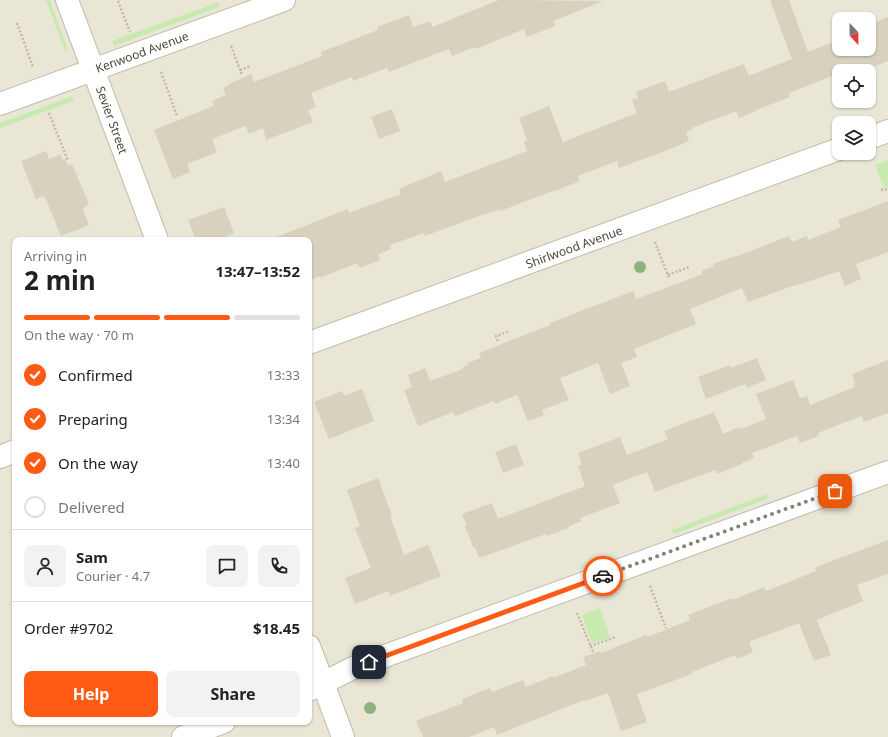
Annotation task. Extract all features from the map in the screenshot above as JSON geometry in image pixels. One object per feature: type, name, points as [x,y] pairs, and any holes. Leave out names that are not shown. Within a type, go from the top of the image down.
[{"type":"street","name":"Sevier Street","points":[[67,0],[156,237]]},
{"type":"street","name":"Kenwood Avenue","points":[[0,104],[284,0]]},
{"type":"street","points":[[876,135],[888,131]]},
{"type":"street","name":"Shirlwood Avenue","points":[[312,342],[832,152]]},
{"type":"street","points":[[0,457],[12,452]]},
{"type":"street","points":[[316,686],[362,664],[888,472]]},
{"type":"street","points":[[312,663],[316,686],[343,737]]},
{"type":"street","points":[[183,737],[216,725]]},
{"type":"path","points":[[118,2],[130,32]]},
{"type":"path","points":[[17,23],[33,67]]},
{"type":"path","points":[[231,46],[242,75]]},
{"type":"path","points":[[240,70],[251,66]]},
{"type":"path","points":[[161,72],[177,116]]},
{"type":"path","points":[[50,113],[68,161]]},
{"type":"path","points":[[880,190],[888,189]]},
{"type":"path","points":[[655,242],[668,277],[689,267]]},
{"type":"path","points":[[498,341],[496,336],[510,331]]},
{"type":"path","points":[[650,586],[666,628]]},
{"type":"path","points":[[577,613],[593,652]]},
{"type":"path","points":[[590,646],[616,637]]},
{"type":"shaded area","points":[[0,0],[888,0],[888,737],[0,737]]},
{"type":"green space","points":[[46,0],[50,0],[68,51],[65,51]]},
{"type":"green space","points":[[219,2],[219,7],[114,46],[112,41]]},
{"type":"green space","points":[[73,96],[74,101],[0,128],[0,123]]},
{"type":"green space","points":[[888,160],[888,187],[884,188],[875,165]]},
{"type":"green space","points":[[767,494],[767,499],[674,534],[673,533],[672,530]]},
{"type":"green space","points":[[600,608],[610,637],[592,643],[582,615]]},
{"type":"building","points":[[499,0],[603,1],[553,21],[555,26],[527,37],[524,29],[476,49],[475,47],[452,56],[449,49],[389,72],[387,68],[353,81],[352,77],[311,93],[316,107],[308,110],[313,122],[266,140],[263,128],[249,134],[246,126],[212,139],[217,152],[187,164],[190,172],[173,179],[154,130],[214,106],[212,101],[226,95],[223,88],[229,84],[251,74],[254,82],[322,56],[321,52],[378,30],[377,27],[409,15],[413,27],[430,21],[432,27]]},
{"type":"building","points":[[770,0],[789,0],[808,52],[832,43],[832,56],[876,56],[876,22],[888,17],[888,61],[876,66],[876,64],[832,64],[832,76],[789,93],[790,97],[739,118],[736,111],[692,128],[692,130],[686,132],[689,141],[619,168],[617,161],[578,176],[580,181],[555,191],[500,211],[487,213],[425,236],[424,233],[390,245],[391,249],[378,254],[380,260],[360,268],[357,263],[320,278],[320,276],[312,280],[312,237],[276,237],[348,209],[349,213],[401,194],[399,189],[441,171],[445,182],[527,151],[524,142],[527,140],[519,118],[549,106],[563,142],[637,113],[632,100],[638,98],[636,92],[665,81],[669,92],[744,64],[749,76],[792,59]]},
{"type":"building","points":[[392,109],[400,131],[379,139],[371,117]]},
{"type":"building","points":[[46,151],[49,159],[61,154],[63,160],[65,159],[68,166],[72,164],[89,204],[83,209],[89,225],[61,236],[45,197],[44,198],[43,196],[36,199],[21,161]]},
{"type":"building","points":[[888,201],[888,252],[856,264],[861,279],[845,286],[839,271],[748,302],[742,288],[690,309],[696,324],[634,349],[637,357],[621,363],[630,386],[610,394],[598,363],[560,378],[569,400],[542,410],[544,415],[528,421],[517,395],[495,404],[494,401],[455,416],[453,412],[418,426],[404,390],[412,387],[408,375],[425,368],[430,381],[463,369],[463,367],[468,365],[467,363],[481,358],[479,353],[550,325],[550,323],[633,291],[636,299],[703,274],[702,271],[714,266],[713,264],[789,236],[792,242],[807,236],[808,240],[841,227],[838,220]]},
{"type":"building","points":[[224,207],[234,233],[225,237],[195,237],[188,220]]},
{"type":"building","points":[[757,358],[766,380],[747,388],[745,384],[706,399],[698,377],[730,365],[731,368]]},
{"type":"building","points":[[888,360],[888,413],[864,422],[861,416],[818,433],[819,436],[800,443],[797,436],[752,453],[754,458],[717,474],[715,470],[655,492],[647,472],[613,485],[620,503],[580,518],[582,521],[569,526],[569,528],[547,536],[546,534],[479,558],[475,547],[473,547],[462,514],[492,503],[498,519],[585,486],[578,466],[582,465],[578,453],[620,437],[627,455],[668,439],[664,431],[714,412],[723,434],[739,427],[741,429],[766,419],[756,394],[793,380],[800,398],[807,396],[810,405],[855,387],[852,374]]},
{"type":"building","points":[[362,389],[374,421],[329,439],[314,402],[342,391],[344,396]]},
{"type":"building","points":[[516,444],[524,465],[503,473],[495,452]]},
{"type":"building","points":[[378,478],[392,515],[390,516],[404,555],[428,545],[441,576],[390,596],[388,591],[355,604],[345,578],[371,568],[355,528],[360,526],[347,490]]},
{"type":"building","points":[[888,540],[888,574],[857,585],[863,601],[817,620],[831,655],[814,661],[799,623],[749,642],[753,652],[737,659],[735,655],[692,672],[692,674],[637,694],[647,722],[621,731],[608,693],[585,701],[584,700],[497,735],[494,727],[469,737],[423,737],[416,721],[463,703],[462,699],[490,688],[492,692],[523,680],[526,687],[553,676],[553,678],[586,665],[583,657],[600,651],[601,653],[646,635],[647,637],[690,620],[688,615],[732,598],[733,600],[764,587],[766,591],[816,571],[815,568],[824,564]]},
{"type":"way so far","points":[[603,576],[835,491]]},
{"type":"route","points":[[369,662],[603,576]]}]
